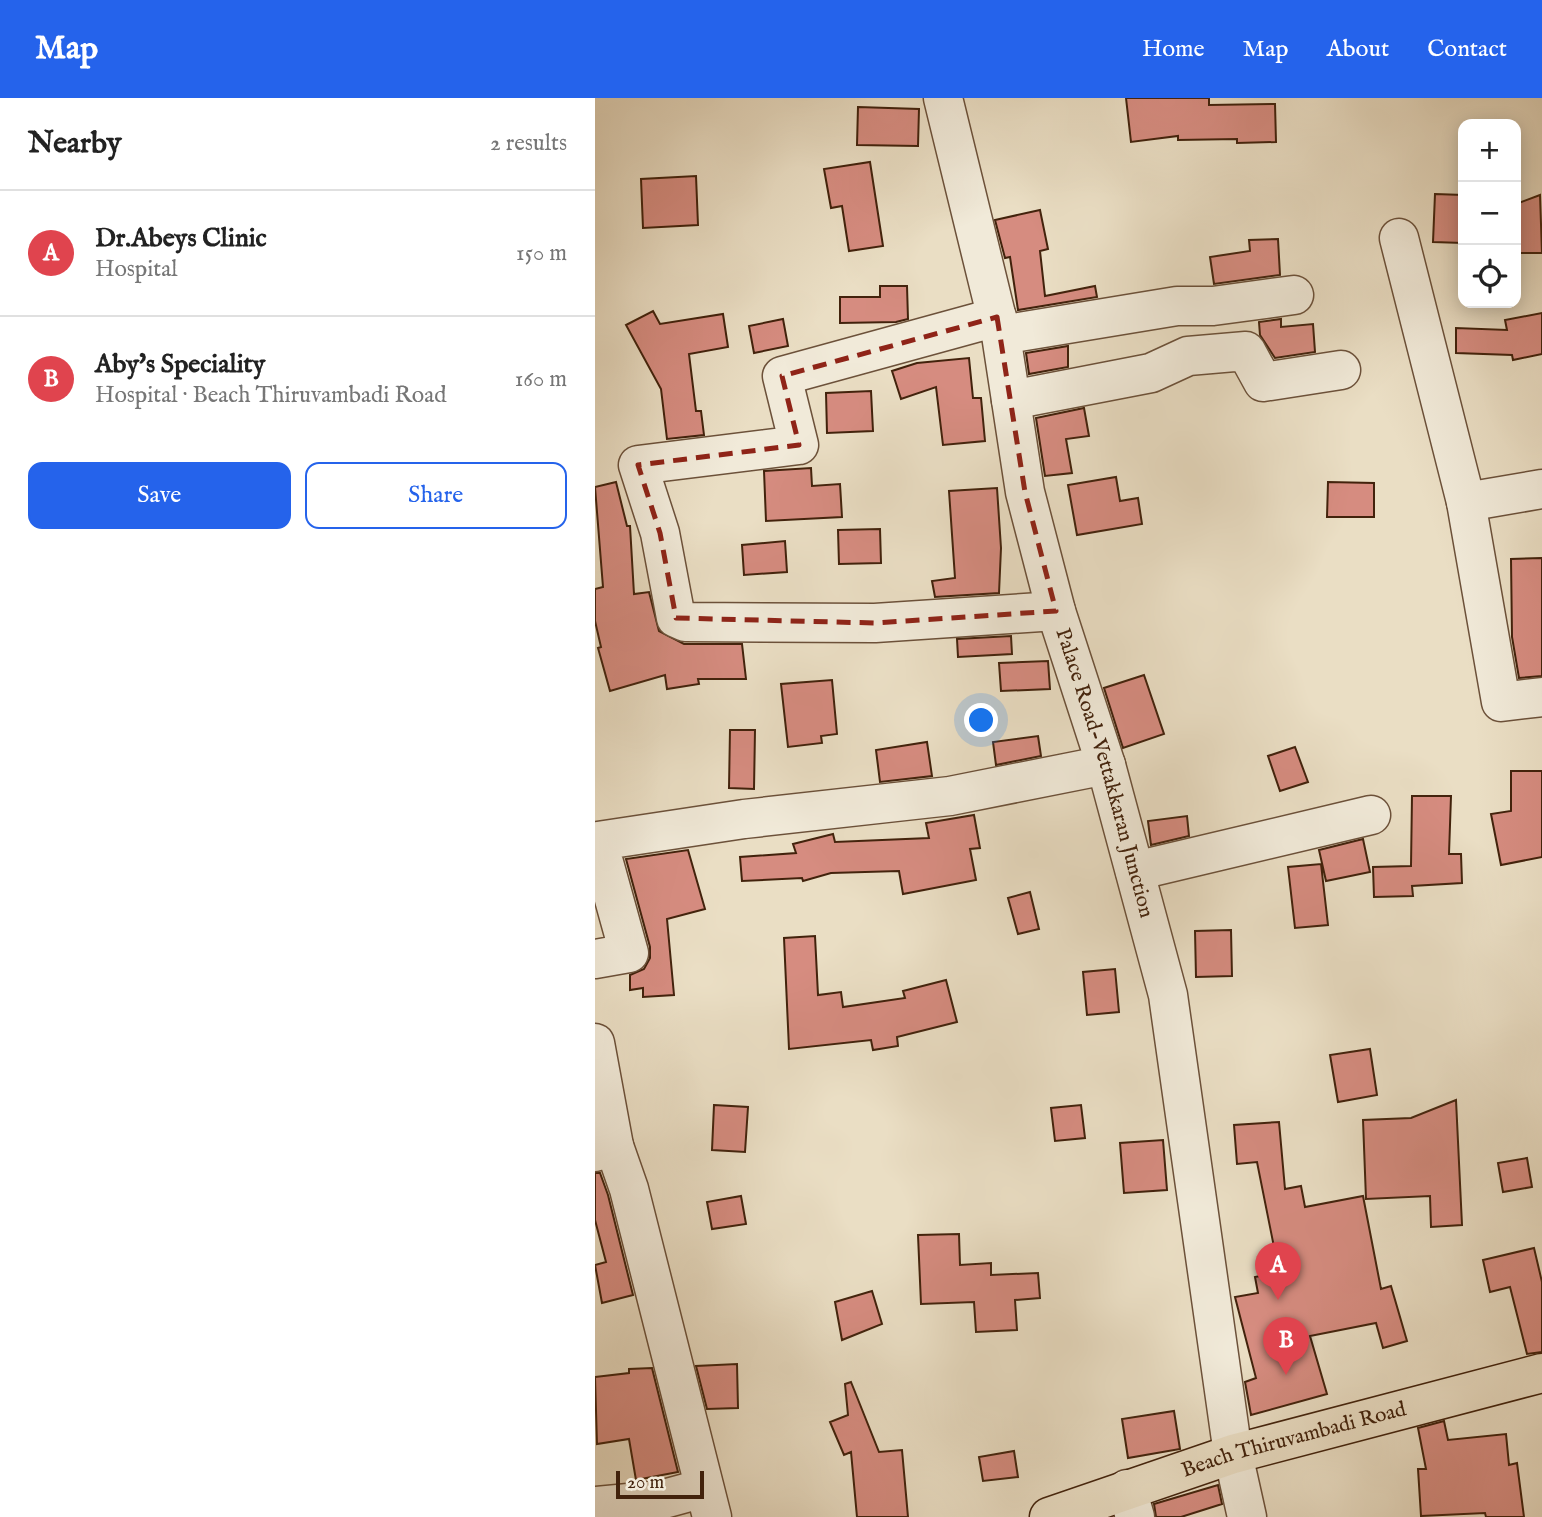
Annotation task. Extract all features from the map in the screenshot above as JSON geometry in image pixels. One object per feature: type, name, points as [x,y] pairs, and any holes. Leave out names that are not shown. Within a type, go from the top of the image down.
[{"type":"main road","name":"Beach Thiruvambadi Road","points":[[1049,1517],[1131,1503],[1233,1454],[1542,1373]]},
{"type":"street","name":"Palace Road-Vettakkaran Junction","points":[[943,98],[999,326],[1025,492],[1056,611],[1106,765],[1168,995],[1233,1454],[1247,1517]]},
{"type":"street","points":[[1399,238],[1466,502],[1500,702],[1542,697]]},
{"type":"street","points":[[1056,611],[875,623],[685,622],[676,618],[660,533],[638,465],[799,445],[782,376],[999,326],[1213,306],[1294,295]]},
{"type":"street","points":[[1150,310],[1159,370]]},
{"type":"street","points":[[1011,401],[1159,370],[1188,356],[1246,351],[1263,382],[1341,370]]},
{"type":"street","points":[[1466,502],[1542,489]]},
{"type":"street","points":[[595,959],[629,953],[598,841],[744,819],[950,796],[1106,765]]},
{"type":"street","points":[[1135,871],[1371,815]]},
{"type":"street","points":[[595,1043],[605,1149],[629,1189],[708,1503],[660,1500],[595,1506]]},
{"type":"highlighted area","points":[[997,317],[1025,492],[1056,611],[875,623],[676,618],[660,533],[638,465],[799,445],[782,376]]},
{"type":"building","points":[[1126,98],[1209,98],[1209,105],[1275,104],[1276,142],[1237,143],[1237,139],[1178,140],[1178,136],[1131,142]]},
{"type":"building","points":[[858,107],[919,109],[918,146],[857,145]]},
{"type":"building","points":[[870,162],[883,246],[849,251],[842,206],[831,208],[824,169]]},
{"type":"building","points":[[696,176],[698,225],[643,228],[641,179]]},
{"type":"building","points":[[1435,194],[1458,195],[1458,243],[1433,242]]},
{"type":"building","points":[[1540,195],[1542,253],[1521,253],[1521,202]]},
{"type":"building","points":[[1040,210],[1048,249],[1040,251],[1045,296],[1095,286],[1097,297],[1018,310],[1010,257],[1005,258],[995,220]]},
{"type":"building","points":[[1278,239],[1280,275],[1214,284],[1210,257],[1250,251],[1249,240]]},
{"type":"building","points":[[880,286],[907,286],[908,319],[896,322],[840,323],[840,297],[880,297]]},
{"type":"building","points":[[653,311],[660,324],[723,314],[728,347],[689,354],[696,411],[701,411],[704,435],[667,439],[661,389],[626,325]]},
{"type":"building","points":[[1542,313],[1542,354],[1513,360],[1512,355],[1456,353],[1456,328],[1507,330],[1505,320]]},
{"type":"building","points":[[783,319],[788,346],[754,353],[749,326]]},
{"type":"building","points":[[1281,319],[1281,327],[1313,324],[1315,352],[1275,358],[1260,335],[1259,322]]},
{"type":"building","points":[[1068,346],[1068,367],[1029,374],[1026,353]]},
{"type":"building","points":[[969,358],[973,398],[981,398],[985,441],[943,445],[936,387],[901,399],[892,371],[917,363]]},
{"type":"building","points":[[871,391],[873,431],[827,433],[826,393]]},
{"type":"building","points":[[1084,408],[1089,436],[1066,439],[1072,473],[1045,476],[1036,418]]},
{"type":"building","points":[[811,468],[812,486],[840,484],[842,517],[766,521],[764,471]]},
{"type":"building","points":[[1116,477],[1120,501],[1138,498],[1142,524],[1077,535],[1068,485]]},
{"type":"building","points":[[616,482],[627,526],[630,526],[634,594],[649,592],[659,631],[684,644],[742,644],[746,679],[698,679],[699,684],[667,689],[665,675],[610,691],[598,648],[601,647],[595,621],[595,589],[603,587],[595,487]]},
{"type":"building","points":[[1328,482],[1374,483],[1374,517],[1327,517]]},
{"type":"building","points":[[997,488],[1001,548],[999,593],[935,597],[932,581],[955,578],[949,491]]},
{"type":"building","points":[[880,529],[881,563],[839,564],[838,530]]},
{"type":"building","points":[[785,541],[787,572],[744,575],[742,545]]},
{"type":"building","points":[[1542,558],[1542,676],[1519,678],[1512,637],[1511,559]]},
{"type":"building","points":[[1011,636],[1012,654],[958,657],[957,639]]},
{"type":"building","points":[[1048,661],[1050,689],[1001,691],[999,663]]},
{"type":"building","points":[[1144,675],[1164,734],[1123,748],[1104,688]]},
{"type":"building","points":[[832,680],[837,734],[821,736],[822,743],[788,747],[781,684]]},
{"type":"building","points":[[730,730],[755,730],[754,789],[729,788]]},
{"type":"building","points":[[1038,736],[1041,756],[996,765],[993,742]]},
{"type":"building","points":[[927,742],[932,776],[880,782],[876,750]]},
{"type":"building","points":[[1295,747],[1308,782],[1280,791],[1268,756]]},
{"type":"building","points":[[1511,771],[1542,771],[1542,857],[1501,865],[1491,814],[1511,811]]},
{"type":"building","points":[[1412,796],[1451,796],[1449,854],[1461,854],[1462,883],[1412,886],[1413,896],[1374,897],[1373,867],[1411,866]]},
{"type":"building","points":[[974,815],[980,848],[970,849],[976,880],[903,894],[899,871],[831,873],[803,881],[802,878],[742,881],[740,857],[796,853],[793,844],[833,834],[835,842],[929,838],[926,823]]},
{"type":"building","points":[[1187,816],[1189,836],[1151,845],[1148,821]]},
{"type":"building","points":[[1363,839],[1370,872],[1326,881],[1319,850]]},
{"type":"building","points":[[688,850],[705,909],[667,919],[674,995],[643,997],[643,988],[630,990],[630,975],[644,969],[650,958],[650,947],[626,859]]},
{"type":"building","points":[[1321,864],[1328,925],[1295,928],[1288,867]]},
{"type":"building","points":[[1030,892],[1039,929],[1018,934],[1008,898]]},
{"type":"building","points":[[1231,930],[1232,976],[1196,977],[1195,931]]},
{"type":"building","points":[[815,936],[818,995],[841,992],[843,1007],[905,998],[903,991],[946,980],[957,1022],[897,1037],[898,1046],[873,1050],[871,1040],[789,1049],[784,938]]},
{"type":"building","points":[[1115,969],[1119,1012],[1087,1015],[1083,972]]},
{"type":"building","points":[[1370,1049],[1377,1095],[1338,1102],[1330,1055]]},
{"type":"building","points":[[1456,1100],[1462,1225],[1431,1227],[1430,1196],[1366,1199],[1363,1120],[1411,1118]]},
{"type":"building","points":[[714,1105],[748,1107],[745,1152],[712,1150]]},
{"type":"building","points":[[1081,1105],[1085,1138],[1055,1141],[1051,1108]]},
{"type":"building","points":[[1279,1122],[1285,1189],[1301,1186],[1305,1207],[1363,1196],[1381,1289],[1391,1286],[1407,1341],[1383,1348],[1376,1323],[1310,1336],[1327,1394],[1251,1415],[1245,1382],[1256,1378],[1235,1297],[1258,1293],[1255,1277],[1279,1272],[1257,1162],[1237,1164],[1234,1125]]},
{"type":"building","points":[[1163,1140],[1167,1190],[1124,1193],[1120,1143]]},
{"type":"building","points":[[1527,1158],[1532,1187],[1503,1192],[1498,1163]]},
{"type":"building","points":[[595,1173],[600,1173],[608,1195],[633,1295],[602,1303],[595,1265],[606,1262],[595,1220]]},
{"type":"building","points":[[741,1196],[746,1224],[712,1229],[707,1202]]},
{"type":"building","points":[[959,1234],[960,1265],[991,1263],[991,1275],[1038,1273],[1040,1298],[1015,1300],[1017,1330],[976,1332],[974,1302],[921,1304],[918,1235]]},
{"type":"building","points":[[1534,1248],[1542,1282],[1542,1352],[1527,1354],[1510,1287],[1490,1292],[1483,1260]]},
{"type":"building","points":[[872,1291],[882,1324],[842,1340],[835,1302]]},
{"type":"building","points":[[737,1364],[738,1408],[707,1409],[696,1366]]},
{"type":"building","points":[[652,1368],[678,1472],[636,1480],[629,1439],[597,1444],[595,1377],[629,1373],[629,1369]]},
{"type":"building","points":[[851,1382],[879,1452],[902,1450],[908,1517],[857,1517],[851,1452],[844,1455],[830,1422],[848,1415],[845,1384]]},
{"type":"building","points":[[1174,1411],[1180,1449],[1128,1458],[1122,1419]]},
{"type":"building","points":[[1444,1421],[1448,1440],[1506,1434],[1509,1465],[1517,1463],[1524,1517],[1486,1517],[1485,1513],[1421,1516],[1418,1469],[1426,1469],[1418,1428]]},
{"type":"building","points":[[1014,1451],[1018,1477],[983,1481],[979,1457]]},
{"type":"building","points":[[1218,1485],[1222,1504],[1181,1517],[1156,1517],[1154,1504]]},
{"type":"place","name":"Dr.Abeys Clinic","points":[[1278,1300]]},
{"type":"place","name":"Aby's Speciality","points":[[1286,1375]]}]
